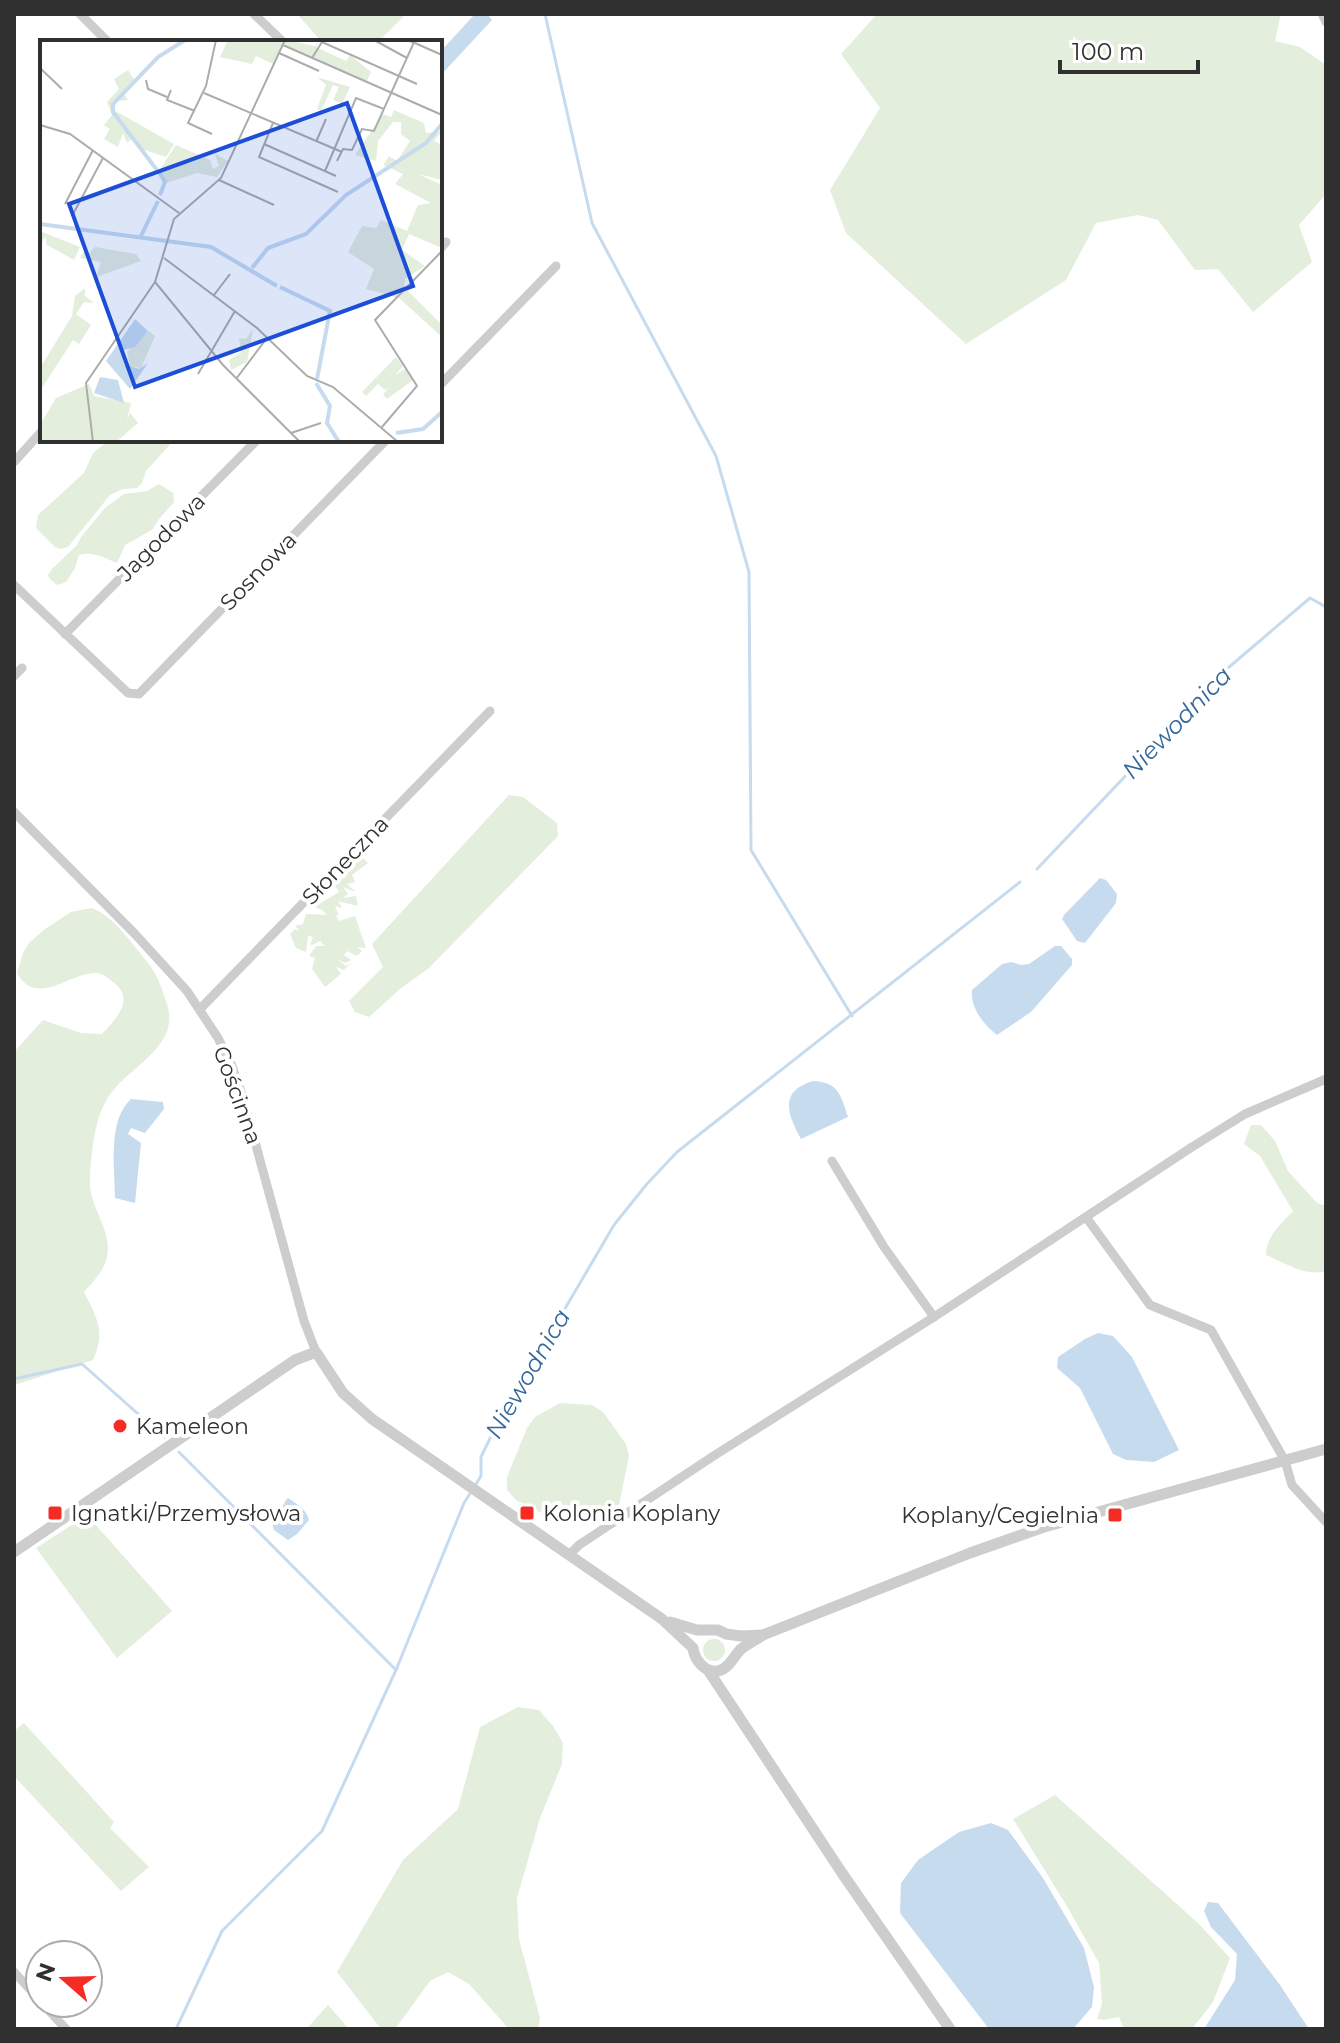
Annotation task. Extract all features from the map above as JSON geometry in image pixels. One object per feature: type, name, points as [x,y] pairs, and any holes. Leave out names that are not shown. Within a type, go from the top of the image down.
[{"type":"street","points":[[80,14],[106,40]]},
{"type":"street","points":[[254,14],[281,40]]},
{"type":"street","points":[[1322,14],[1326,22]]},
{"type":"street","points":[[442,383],[556,266]]},
{"type":"street","points":[[14,462],[40,433]]},
{"type":"street","name":"Jagodowa","points":[[65,634],[255,442]]},
{"type":"street","name":"Sosnowa","points":[[65,634],[128,693],[139,694],[384,442]]},
{"type":"street","points":[[14,585],[65,634]]},
{"type":"street","points":[[14,676],[22,668]]},
{"type":"street","name":"Słoneczna","points":[[200,1009],[490,711]]},
{"type":"street","name":"Gościnna","points":[[14,812],[187,991],[218,1038],[243,1098],[304,1321],[316,1352]]},
{"type":"street","points":[[569,1555],[579,1545],[702,1463],[934,1317],[1245,1114],[1326,1079]]},
{"type":"street","points":[[832,1161],[884,1247],[934,1317]]},
{"type":"street","points":[[1086,1217],[1150,1305],[1211,1330],[1285,1461],[1292,1485],[1326,1522]]},
{"type":"street","points":[[14,1552],[295,1360],[316,1352],[343,1393],[372,1419],[662,1619],[693,1648]]},
{"type":"street","points":[[710,1630],[702,1633],[693,1648],[698,1664],[713,1671],[730,1662],[742,1648],[763,1635],[941,1564],[1044,1527],[1326,1449]]},
{"type":"street","points":[[662,1619],[687,1628],[718,1630],[732,1640],[734,1648],[726,1680],[731,1707]]},
{"type":"street","points":[[726,1634],[763,1635]]},
{"type":"street","points":[[708,1670],[857,1896],[950,2029]]},
{"type":"green space","points":[[297,14],[406,14],[380,40],[320,40]]},
{"type":"green space","points":[[877,14],[1281,14],[1275,41],[1300,47],[1326,65],[1326,194],[1299,225],[1312,262],[1253,312],[1218,269],[1195,270],[1158,220],[1138,215],[1096,223],[1066,280],[966,344],[846,233],[830,190],[880,108],[841,54]]},
{"type":"green space","points":[[107,442],[172,442],[146,471],[137,488],[123,489],[110,495],[68,547],[55,547],[36,528],[38,515],[84,473],[93,453]]},
{"type":"green space","points":[[159,484],[173,493],[174,502],[152,530],[125,545],[117,563],[94,554],[79,555],[66,582],[57,585],[49,578],[52,569],[77,545],[105,508],[124,494],[147,491]]},
{"type":"green space","points":[[509,795],[523,797],[557,823],[558,836],[429,968],[369,1017],[355,1012],[349,1001],[383,967],[372,944]]},
{"type":"green space","points":[[362,857],[368,863],[352,875],[355,882],[347,884],[356,892],[343,887],[348,894],[343,898],[356,896],[358,906],[338,901],[342,908],[335,906],[339,916],[335,914],[339,921],[355,916],[366,948],[357,947],[362,951],[357,956],[347,951],[344,955],[351,960],[345,963],[337,959],[346,966],[352,962],[344,970],[336,967],[341,974],[325,987],[312,969],[315,958],[309,956],[316,946],[325,946],[320,941],[310,946],[313,937],[308,936],[306,952],[296,948],[290,934],[295,929],[300,931],[295,926],[303,924],[306,914],[327,915],[314,907],[339,892],[335,885]]},
{"type":"green space","points":[[92,908],[114,923],[158,978],[169,1018],[167,1032],[149,1056],[114,1090],[103,1107],[96,1129],[90,1188],[108,1249],[103,1268],[84,1292],[98,1325],[99,1341],[93,1360],[14,1385],[14,1052],[43,1020],[81,1033],[102,1034],[118,1015],[123,1002],[120,988],[99,974],[87,974],[55,986],[34,988],[17,973],[29,943],[45,929],[71,912]]},
{"type":"green space","points":[[1251,1125],[1261,1125],[1275,1141],[1288,1171],[1317,1203],[1326,1206],[1326,1271],[1303,1271],[1266,1255],[1271,1236],[1293,1211],[1260,1156],[1244,1144]]},
{"type":"green space","points":[[560,1403],[592,1405],[603,1412],[626,1444],[629,1456],[619,1505],[609,1513],[584,1518],[547,1516],[516,1500],[507,1490],[507,1477],[527,1428],[535,1417]]},
{"type":"green space","points":[[87,1515],[172,1611],[117,1658],[36,1548]]},
{"type":"green space","points":[[710,1639],[718,1639],[725,1650],[718,1661],[710,1661],[703,1654],[703,1646]]},
{"type":"green space","points":[[518,1707],[539,1710],[563,1743],[562,1764],[540,1818],[517,1898],[519,1939],[540,2018],[538,2029],[509,2029],[469,1984],[448,1972],[430,1981],[395,2029],[381,2029],[337,1972],[403,1860],[458,1809],[480,1727]]},
{"type":"green space","points":[[24,1723],[114,1822],[110,1828],[149,1867],[121,1891],[14,1776],[14,1731]]},
{"type":"green space","points":[[1055,1795],[1198,1923],[1230,1958],[1213,2002],[1192,2029],[1124,2029],[1119,2017],[1097,2019],[1102,2004],[1099,1963],[1013,1819]]},
{"type":"green space","points":[[328,2005],[349,2029],[310,2029],[309,2026]]},
{"type":"water","points":[[475,14],[487,14],[492,20],[442,74],[442,50]]},
{"type":"water","points":[[1100,878],[1106,880],[1117,894],[1116,903],[1085,943],[1077,941],[1062,919]]},
{"type":"water","points":[[1055,946],[1061,946],[1072,959],[1072,965],[1031,1012],[997,1035],[979,1016],[973,1003],[972,990],[1002,964],[1029,964]]},
{"type":"water","points":[[813,1081],[834,1087],[848,1117],[801,1139],[792,1121],[790,1097],[802,1085]]},
{"type":"water","points":[[131,1099],[163,1102],[164,1109],[145,1133],[131,1128],[128,1134],[141,1143],[135,1203],[115,1198],[115,1132],[123,1108]]},
{"type":"water","points":[[1098,1333],[1113,1336],[1132,1357],[1179,1450],[1154,1462],[1126,1460],[1113,1454],[1080,1388],[1057,1368],[1058,1357]]},
{"type":"water","points":[[288,1498],[304,1510],[309,1520],[288,1540],[274,1530],[272,1523],[279,1517]]},
{"type":"water","points":[[991,1823],[1008,1830],[1043,1878],[1084,1948],[1094,1987],[1092,2007],[1073,2029],[989,2029],[900,1913],[901,1883],[918,1860],[959,1832]]},
{"type":"water","points":[[1208,1902],[1218,1903],[1309,2029],[1204,2029],[1235,1980],[1237,1954],[1211,1927],[1204,1911]]},
{"type":"waterway","points":[[545,14],[592,223],[716,456],[749,572],[751,850],[852,1016]]},
{"type":"waterway","name":"Niewodnica","points":[[1037,869],[1228,668],[1310,598],[1326,607]]},
{"type":"waterway","name":"Niewodnica","points":[[176,2029],[222,1931],[322,1831],[396,1670],[464,1503],[481,1476],[481,1457],[614,1225],[677,1152],[1020,882]]},
{"type":"waterway","points":[[14,1379],[82,1364],[164,1437]]},
{"type":"waterway","points":[[179,1452],[396,1670]]},
{"type":"place","name":"Kameleon","points":[[120,1426]]},
{"type":"place","name":"Ignatki/Przemysłowa","points":[[55,1513]]},
{"type":"place","name":"Kolonia Koplany","points":[[527,1513]]},
{"type":"place","name":"Koplany/Cegielnia","points":[[1115,1515]]}]
